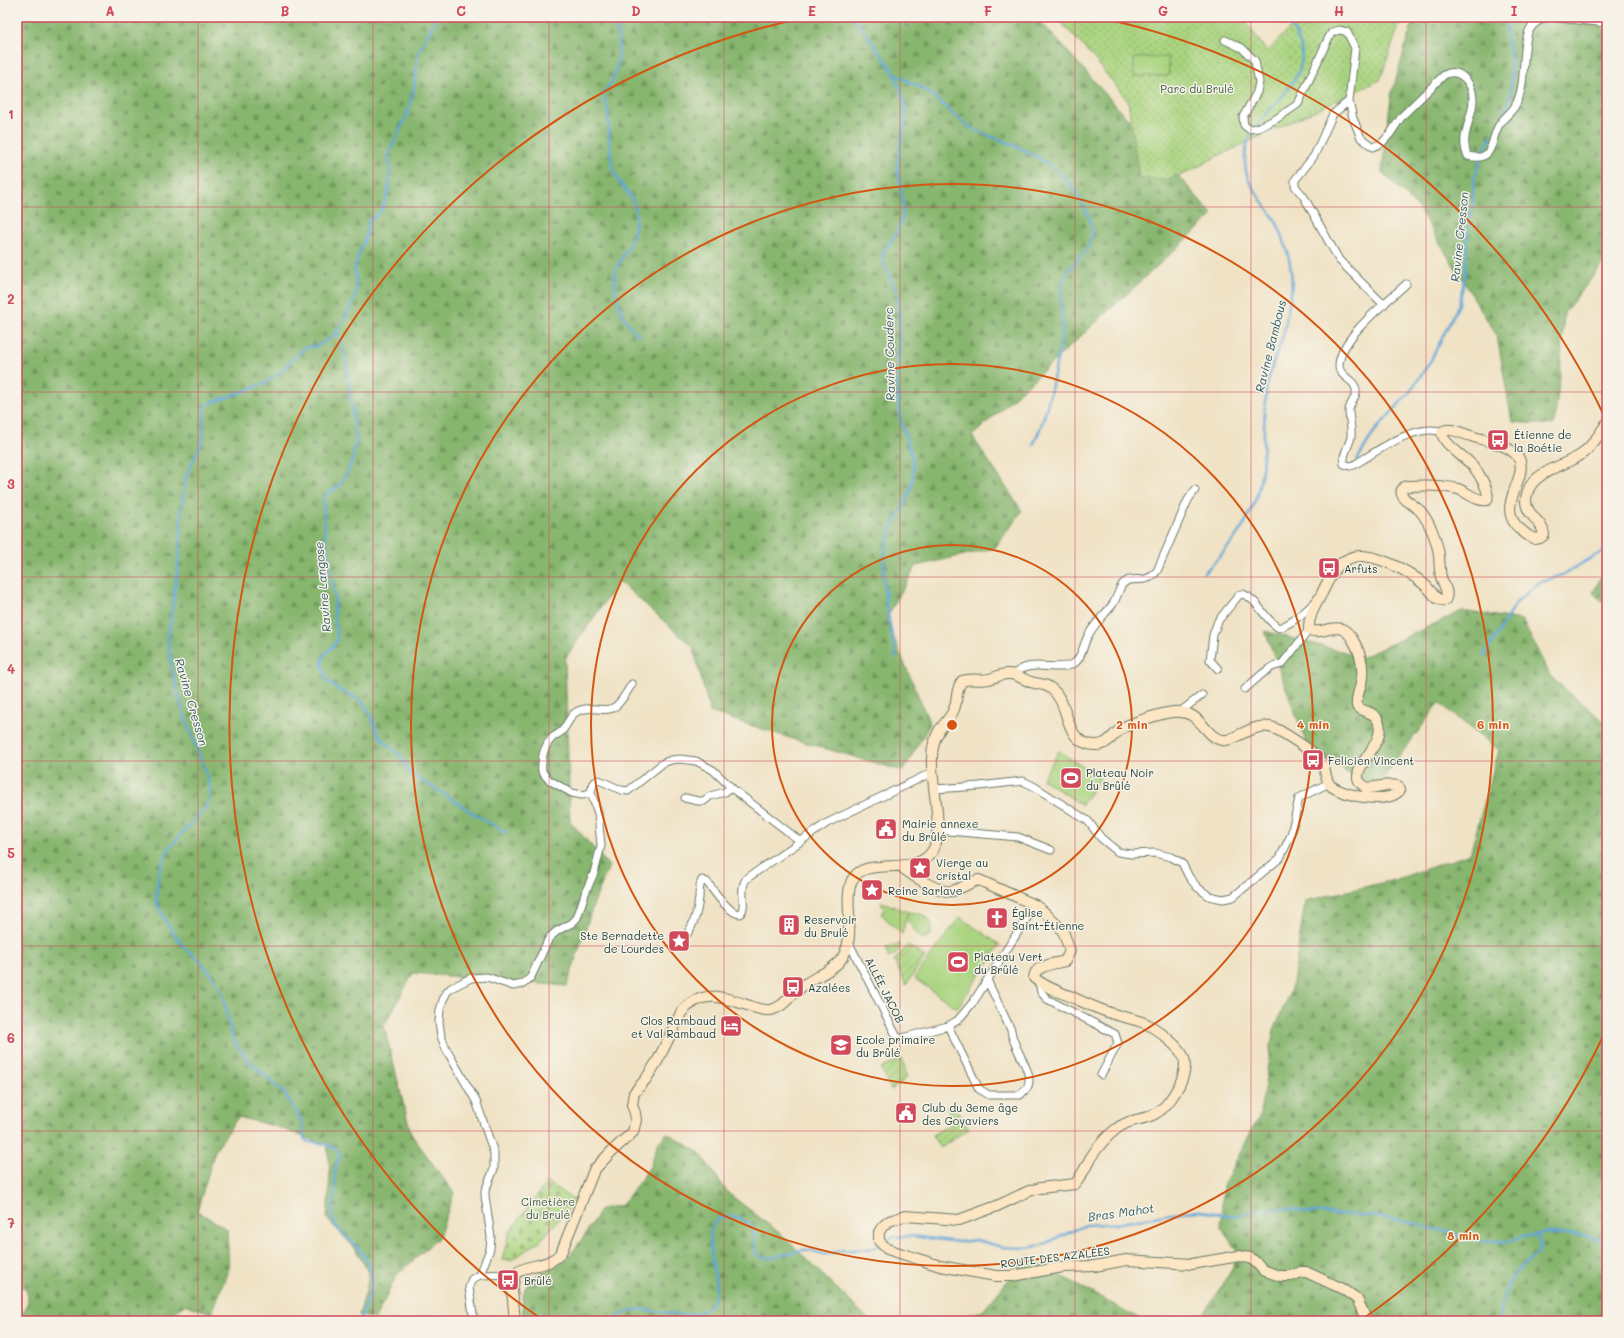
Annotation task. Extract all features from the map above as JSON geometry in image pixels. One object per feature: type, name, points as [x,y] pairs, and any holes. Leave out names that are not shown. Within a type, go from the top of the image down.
[{"type":"main road","points":[[515,1321],[512,1290],[515,1274],[525,1268],[555,1260],[561,1253],[594,1170],[632,1132],[636,1120],[636,1113],[632,1105],[634,1093],[646,1079],[658,1060],[681,1013],[686,1007],[692,1002],[708,997],[721,997],[759,1010],[767,1011],[778,1008],[799,988],[830,970],[840,961],[848,941],[850,893],[853,879],[863,869],[904,866],[916,863],[930,855],[937,841],[932,758],[936,737],[953,712],[956,704],[957,690],[962,681],[970,678],[988,680],[1008,673],[1032,683],[1047,686],[1054,692],[1065,710],[1075,736],[1078,740],[1088,744],[1101,745],[1107,743],[1118,731],[1127,726],[1181,711],[1200,720],[1212,735],[1218,739],[1229,740],[1255,727],[1263,725],[1269,726],[1281,731],[1315,756],[1321,762],[1329,783],[1332,786],[1348,794],[1370,798],[1396,794],[1400,790],[1399,787],[1393,785],[1378,788],[1366,788],[1360,782],[1358,777],[1360,770],[1376,742],[1379,729],[1378,722],[1374,715],[1357,706],[1362,673],[1362,662],[1355,644],[1347,632],[1342,629],[1337,628],[1315,632],[1309,630],[1308,624],[1312,612],[1329,578],[1337,567],[1348,558],[1367,556],[1410,574],[1442,601],[1446,598],[1447,593],[1441,576],[1438,549],[1433,533],[1420,510],[1401,495],[1401,491],[1404,487],[1408,486],[1446,487],[1458,489],[1482,500],[1487,500],[1488,495],[1487,490],[1472,465],[1443,438],[1442,432],[1447,429],[1457,431],[1504,447],[1512,451],[1518,457],[1520,472],[1511,502],[1511,516],[1515,524],[1535,538],[1540,538],[1544,535],[1544,529],[1529,512],[1526,505],[1528,491],[1532,484],[1546,472],[1580,455],[1595,441],[1607,423]]},
{"type":"main road","points":[[904,866],[904,869],[911,875],[940,890],[952,891],[979,880],[1035,905],[1063,931],[1070,951],[1065,961],[1038,969],[1034,974],[1034,978],[1039,982]]},
{"type":"main road","name":"ROUTE DES AZALÉES","points":[[1039,982],[1102,1010],[1147,1024],[1179,1049],[1184,1058],[1184,1070],[1170,1101],[1156,1114],[1124,1123],[1114,1130],[1092,1156],[1075,1184],[1029,1191],[997,1206],[959,1220],[905,1216],[897,1217],[883,1226],[879,1232],[879,1241],[882,1246],[894,1252],[940,1266],[1002,1276],[1028,1274],[1063,1267],[1095,1266],[1126,1260],[1192,1264],[1243,1256],[1253,1260],[1263,1270],[1280,1276],[1291,1276],[1301,1272],[1306,1272],[1343,1289],[1357,1299],[1367,1321]]},
{"type":"street","points":[[1225,40],[1242,48],[1255,61],[1259,82],[1257,92],[1243,117],[1244,125],[1249,129],[1258,128],[1270,122],[1298,104],[1328,39],[1332,32],[1340,30],[1347,32],[1355,48],[1349,102],[1353,118],[1361,138],[1373,147],[1382,143],[1402,116],[1444,75],[1450,72],[1456,72],[1462,75],[1473,98],[1466,134],[1465,150],[1468,156],[1477,158],[1486,156],[1491,149],[1499,125],[1515,105],[1520,92],[1528,33],[1535,22],[1545,17]]},
{"type":"street","points":[[1550,17],[1607,23]]},
{"type":"street","points":[[1349,102],[1333,114],[1314,156],[1295,180],[1294,186],[1304,197],[1339,260],[1384,305]]},
{"type":"street","points":[[1406,284],[1360,326],[1347,342],[1340,358],[1339,366],[1341,372],[1354,385],[1356,392],[1349,410],[1352,430],[1344,457],[1344,464],[1350,466],[1354,465],[1397,440],[1420,430],[1435,429],[1442,432]]},
{"type":"street","points":[[1014,675],[1026,667],[1064,666],[1071,665],[1078,661],[1093,626],[1114,603],[1124,583],[1132,580],[1147,579],[1152,577],[1157,571],[1188,500],[1195,490]]},
{"type":"street","points":[[1218,669],[1210,660],[1213,635],[1218,621],[1239,595],[1243,594],[1253,600],[1270,622],[1279,628],[1309,608],[1322,593]]},
{"type":"street","points":[[1245,689],[1272,667],[1282,664],[1309,630]]},
{"type":"street","points":[[591,793],[577,795],[549,780],[542,772],[541,761],[544,750],[551,738],[562,731],[573,714],[587,709],[604,710],[613,708],[618,704],[632,684]]},
{"type":"street","points":[[1181,711],[1202,695]]},
{"type":"street","points":[[480,1276],[490,1249],[491,1237],[484,1196],[494,1169],[494,1153],[476,1101],[446,1049],[441,1036],[439,1022],[440,1010],[447,992],[451,988],[471,978],[487,977],[513,986],[523,984],[531,977],[549,938],[557,931],[578,918],[594,873],[602,838],[598,813],[591,793],[592,785],[598,780],[621,790],[630,790],[652,770],[663,763],[680,759],[696,762],[706,766],[800,841]]},
{"type":"street","points":[[681,941],[688,934],[694,922],[702,880],[707,882],[731,910],[737,914],[740,914],[743,910],[742,887],[746,879],[800,841],[844,814],[933,772]]},
{"type":"street","points":[[935,789],[1023,781],[1088,821],[1101,838],[1112,848],[1124,853],[1155,853],[1171,857],[1182,863],[1189,877],[1197,887],[1209,896],[1223,899],[1233,897],[1277,862],[1287,847],[1299,798],[1329,783]]},
{"type":"street","points":[[685,798],[704,801],[710,796],[725,792],[731,787]]},
{"type":"street","points":[[937,830],[1018,837],[1051,850]]},
{"type":"street","name":"ALLÉE JACOB","points":[[848,941],[898,1039],[948,1026],[964,1015],[1035,905]]},
{"type":"street","points":[[948,1026],[979,1089],[989,1095],[1020,1095],[1028,1086],[1029,1074],[1012,1039],[1011,1030],[987,980]]},
{"type":"street","points":[[1039,982],[1041,992],[1047,999],[1115,1034],[1118,1042],[1101,1075]]},
{"type":"street","points":[[474,1321],[469,1287],[472,1279],[480,1276],[515,1274]]},
{"type":"green space","points":[[17,17],[1037,17],[1213,215],[972,436],[1022,511],[995,548],[916,566],[886,619],[930,724],[903,771],[793,739],[710,712],[693,647],[619,581],[565,659],[570,821],[609,866],[594,903],[567,986],[413,973],[384,1026],[411,1134],[454,1193],[439,1237],[397,1275],[375,1319],[359,1315],[366,1291],[369,1273],[355,1248],[327,1219],[330,1172],[327,1145],[274,1126],[238,1117],[215,1151],[197,1211],[227,1229],[229,1268],[212,1313],[186,1305],[160,1321],[18,1321],[27,1305],[28,1297],[25,1288],[17,1285]]},
{"type":"green space","name":"Parc du Brulé","points":[[1056,17],[1243,17],[1267,52],[1301,17],[1402,17],[1380,80],[1214,158],[1187,173],[1163,180],[1139,178],[1128,101],[1092,56]]},
{"type":"green space","points":[[1414,17],[1597,17],[1598,22],[1607,33],[1607,259],[1564,313],[1560,376],[1554,425],[1512,422],[1497,336],[1419,209],[1382,172],[1391,96]]},
{"type":"green space","points":[[1168,57],[1169,76],[1134,76],[1134,58]]},
{"type":"green space","points":[[1607,565],[1607,605],[1593,593]]},
{"type":"green space","points":[[1462,611],[1522,620],[1551,677],[1607,724],[1607,1321],[1200,1321],[1240,1255],[1221,1228],[1223,1186],[1260,1115],[1273,1033],[1293,983],[1305,901],[1394,880],[1470,854],[1499,750],[1439,703],[1373,792],[1306,742],[1265,631],[1363,657]]},
{"type":"green space","name":"Plateau Noir du Brûlé","points":[[1059,751],[1100,778],[1082,805],[1042,779]]},
{"type":"green space","points":[[882,902],[908,912],[902,934],[881,914],[885,909],[881,905]]},
{"type":"green space","points":[[908,912],[923,915],[930,920],[932,929],[931,935],[923,939],[919,936],[906,919]]},
{"type":"green space","name":"Plateau Vert du Brûlé","points":[[960,917],[1000,945],[957,1008],[914,978]]},
{"type":"green space","points":[[899,943],[900,946],[897,952],[888,958],[886,947],[892,945],[894,947]]},
{"type":"green space","points":[[908,945],[925,957],[906,985],[894,961]]},
{"type":"green space","points":[[902,1058],[907,1076],[901,1083],[891,1090],[881,1069]]},
{"type":"green space","points":[[953,1103],[969,1129],[940,1148],[932,1135],[955,1122],[946,1107]]},
{"type":"green space","points":[[667,1133],[699,1152],[728,1193],[782,1235],[870,1321],[524,1321],[522,1304],[524,1290],[527,1284],[538,1274],[565,1260],[580,1242],[601,1209],[622,1205],[650,1167],[658,1143]]},
{"type":"green space","name":"Cimetière du Brulé","points":[[547,1182],[575,1201],[540,1241],[512,1260],[502,1260],[509,1233]]},
{"type":"green space","points":[[1027,1257],[1144,1321],[945,1321],[983,1311]]},
{"type":"waterway","name":"Ravine Cresson","points":[[360,1321],[371,1288],[372,1279],[367,1261],[361,1251],[338,1229],[332,1217],[335,1194],[335,1170],[340,1154],[330,1146],[317,1142],[308,1142],[304,1138],[301,1120],[285,1094],[249,1061],[236,1044],[232,1036],[223,994],[216,981],[202,963],[184,947],[166,922],[157,904],[156,894],[160,868],[168,850],[205,809],[209,799],[210,789],[208,778],[183,712],[172,670],[168,640],[180,551],[181,509],[187,473],[203,440],[204,408],[208,404],[265,383],[278,374],[306,347],[315,347],[331,338],[342,324],[354,300],[356,292],[355,268],[367,233],[368,221],[378,214],[387,196],[390,180],[389,153],[407,115],[414,89],[418,53],[437,17]]},
{"type":"waterway","points":[[614,17],[619,46],[617,67],[614,77],[603,93],[608,111],[612,164],[616,177],[633,201],[636,213],[631,241],[615,270],[616,289],[621,311],[628,323],[639,335]]},
{"type":"waterway","name":"Ravine Couderc","points":[[854,17],[889,65],[895,76],[906,106],[905,122],[897,166],[903,200],[903,217],[897,232],[883,253],[884,264],[896,290],[899,309],[897,373],[899,410],[913,462],[913,478],[911,488],[890,533],[885,557],[884,585],[896,657]]},
{"type":"waterway","name":"Ravine Bambous","points":[[1204,573],[1234,540],[1246,521],[1255,501],[1262,473],[1265,400],[1268,379],[1283,336],[1290,300],[1292,286],[1291,272],[1284,240],[1274,218],[1251,185],[1246,171],[1245,162],[1247,145],[1254,131],[1296,78],[1301,64],[1300,44],[1288,17]]},
{"type":"waterway","name":"Ravine Cresson","points":[[1503,116],[1508,104],[1511,88],[1512,63],[1506,33],[1507,17]]},
{"type":"waterway","points":[[894,73],[924,89],[961,121],[973,129],[1016,146],[1050,165],[1076,192],[1083,204],[1092,227],[1091,242],[1085,252],[1068,271],[1063,284],[1061,292],[1062,337],[1047,406],[1039,432],[1033,445]]},
{"type":"waterway","name":"Ravine Cresson","points":[[1357,460],[1374,432],[1409,393],[1430,362],[1459,304],[1466,272],[1468,226],[1472,210],[1475,176],[1486,146],[1492,135]]},
{"type":"waterway","name":"Ravine Langose","points":[[337,330],[346,360],[356,441],[348,472],[339,486],[325,496],[323,503],[326,545],[335,597],[334,617],[337,634],[337,640],[325,654],[322,661],[327,681],[339,690],[362,701],[370,713],[379,736],[402,758],[409,772],[507,833]]},
{"type":"waterway","points":[[1484,655],[1517,602],[1538,583],[1562,575],[1607,549]]},
{"type":"waterway","name":"Bras Mahot","points":[[883,1243],[893,1237],[911,1236],[959,1242],[977,1240],[1002,1247],[1026,1248],[1042,1245],[1086,1225],[1121,1223],[1181,1212],[1201,1211],[1234,1216],[1258,1210],[1276,1209],[1373,1216],[1414,1223],[1484,1242],[1511,1241],[1527,1236],[1551,1233],[1583,1235],[1607,1241]]},
{"type":"waterway","name":"Bras Mahot","points":[[615,1321],[624,1313],[635,1310],[684,1315],[696,1313],[707,1308],[713,1301],[716,1291],[710,1235],[713,1225],[722,1218],[734,1217],[746,1221],[750,1225],[754,1233],[756,1254],[760,1257],[766,1258],[803,1250],[828,1254],[839,1251],[869,1249],[879,1245]]},
{"type":"waterway","points":[[1500,1321],[1502,1302],[1511,1279],[1526,1263],[1538,1254],[1540,1247],[1538,1234]]},
{"type":"place","name":"Étienne de la Boétie","points":[[1498,440]]},
{"type":"place","name":"Arfuts","points":[[1329,568]]},
{"type":"place","name":"Felicien Vincent","points":[[1313,760]]},
{"type":"place","name":"Plateau Noir du Brûlé","points":[[1071,778]]},
{"type":"place","name":"Mairie annexe du Brûlé","points":[[886,829]]},
{"type":"place","name":"Vierge au cristal","points":[[920,868]]},
{"type":"place","name":"Reine Sarlave","points":[[872,890]]},
{"type":"place","name":"Église Saint-Étienne","points":[[997,918]]},
{"type":"place","name":"Reservoir du Brulé","points":[[789,925]]},
{"type":"place","name":"Ste Bernadette de Lourdes","points":[[679,941]]},
{"type":"place","name":"Plateau Vert du Brûlé","points":[[958,962]]},
{"type":"place","name":"Azalées","points":[[793,987]]},
{"type":"place","name":"Clos Rambaud et Val Rambaud","points":[[731,1026]]},
{"type":"place","name":"Ecole primaire du Brûlé","points":[[841,1045]]},
{"type":"place","name":"Club du 3eme âge des Goyaviers","points":[[906,1113]]},
{"type":"place","name":"Brûlé","points":[[508,1280]]}]
